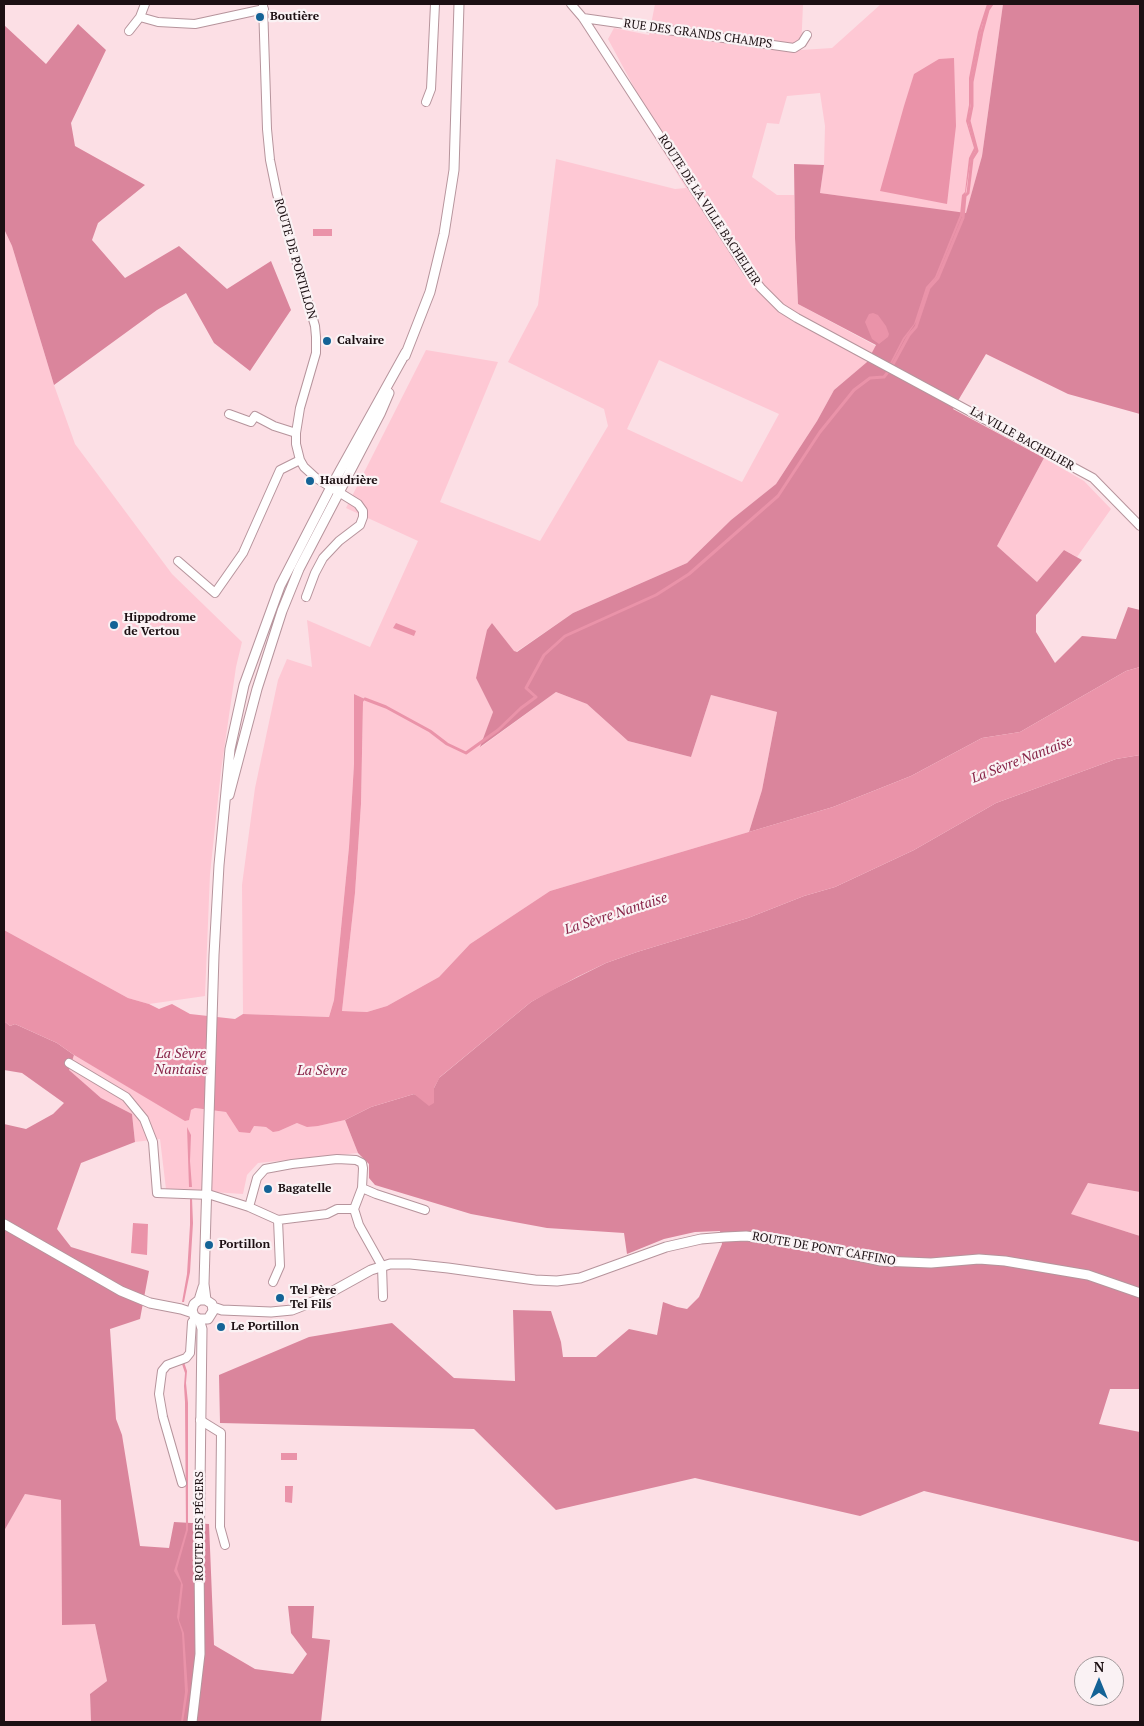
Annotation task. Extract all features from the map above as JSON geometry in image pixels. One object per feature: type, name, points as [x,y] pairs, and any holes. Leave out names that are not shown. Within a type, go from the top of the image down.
[{"type":"street","points":[[129,31],[140,17],[145,4]]},
{"type":"street","points":[[426,102],[431,89],[435,4]]},
{"type":"street","points":[[224,816],[257,689],[282,611],[299,569],[380,414],[430,292],[444,234],[454,170],[459,4]]},
{"type":"street","name":"ROUTE DE LA VILLE BACHELIER","points":[[571,4],[583,18],[748,272],[761,288],[781,308],[797,318],[891,368]]},
{"type":"street","points":[[140,17],[158,22],[195,24],[264,6]]},
{"type":"street","name":"ROUTE DE PORTILLON","points":[[264,6],[267,129],[270,160],[277,194],[315,326],[316,337],[316,353],[300,408],[296,432],[296,444],[300,460]]},
{"type":"street","name":"RUE DES GRANDS CHAMPS","points":[[583,18],[794,48],[802,43],[806,35]]},
{"type":"street","points":[[224,816],[230,749],[244,685],[280,586],[331,487],[406,352]]},
{"type":"street","name":"LA VILLE BACHELIER","points":[[891,368],[1093,478],[1140,526]]},
{"type":"street","points":[[229,414],[251,422],[255,416],[274,426],[296,432]]},
{"type":"street","points":[[178,561],[215,594],[243,553],[280,470],[300,460],[304,467],[316,478],[358,504],[363,511],[360,525],[339,541],[323,558],[306,597]]},
{"type":"street","name":"ROUTE DES PÉGERS","points":[[192,1722],[200,1654],[200,1420],[208,1134],[212,1003],[224,816]]},
{"type":"street","points":[[69,1063],[126,1097],[144,1119],[153,1142],[157,1193],[207,1195],[249,1207],[278,1220],[327,1214],[337,1209],[354,1209]]},
{"type":"street","points":[[249,1207],[257,1178],[265,1169],[337,1159],[356,1160],[362,1163],[362,1188],[354,1209],[359,1225],[382,1266],[383,1297]]},
{"type":"street","points":[[362,1188],[425,1210]]},
{"type":"street","points":[[273,1282],[280,1266],[278,1220]]},
{"type":"street","name":"ROUTE DE PONT CAFFINO","points":[[4,1224],[121,1291],[150,1303],[204,1313],[292,1310],[315,1301],[366,1272],[390,1264],[420,1265],[557,1281],[580,1278],[685,1242],[725,1236],[746,1236],[792,1242],[881,1261],[931,1263],[979,1259],[1005,1261],[1088,1275],[1140,1293]]},
{"type":"street","points":[[182,1483],[163,1417],[159,1394],[162,1371],[167,1365],[186,1358],[190,1353],[192,1322],[204,1313]]},
{"type":"street","points":[[200,1420],[221,1433],[220,1527],[225,1545]]},
{"type":"shaded area","points":[[655,4],[803,4],[801,50],[832,48],[881,4],[1003,4],[982,156],[966,214],[820,193],[824,165],[825,126],[820,93],[787,96],[779,124],[767,123],[752,177],[777,195],[794,195],[798,304],[876,346],[867,362],[834,390],[817,421],[776,484],[731,520],[687,563],[573,613],[516,652],[514,652],[492,623],[476,678],[493,712],[481,747],[556,692],[587,704],[628,741],[691,757],[711,695],[777,712],[762,790],[749,832],[550,891],[470,944],[439,977],[387,1006],[367,1012],[342,1011],[355,893],[361,804],[363,702],[365,699],[354,694],[354,764],[349,847],[334,1000],[329,1017],[243,1014],[242,885],[255,788],[278,680],[287,659],[312,667],[307,620],[370,647],[418,541],[346,508],[426,350],[498,362],[440,502],[540,541],[608,426],[604,409],[508,362],[538,305],[556,159],[675,189],[686,188],[637,109],[643,104],[608,39],[614,28],[649,35]],"holes":[[[659,360],[779,414],[742,482],[627,429]]]},
{"type":"shaded area","points":[[1003,4],[1140,4],[1140,414],[1068,394],[986,354],[953,409],[1044,458],[997,546],[1037,582],[1064,550],[1082,560],[1036,615],[1036,632],[1055,663],[1082,636],[1116,639],[1128,607],[1140,610],[1140,667],[1126,671],[1020,732],[982,738],[911,776],[833,807],[749,832],[762,790],[777,712],[711,695],[691,757],[628,741],[587,704],[556,692],[480,747],[493,712],[476,678],[487,630],[492,623],[514,651],[517,652],[573,613],[687,563],[731,520],[776,484],[817,421],[834,390],[867,362],[876,345],[798,304],[794,164],[824,165],[820,193],[966,213],[982,156]]},
{"type":"shaded area","points":[[78,24],[106,50],[71,123],[75,146],[145,185],[98,223],[92,240],[125,278],[179,246],[227,289],[271,261],[291,310],[250,371],[214,343],[186,293],[157,310],[54,385],[12,246],[4,229],[4,25],[46,64]]},
{"type":"shaded area","name":"Hippodrome de Vertou","points":[[4,229],[12,246],[54,385],[75,444],[172,574],[242,642],[236,667],[221,771],[210,874],[205,996],[149,1004],[128,998],[4,930]]},
{"type":"shaded area","points":[[1044,458],[1084,481],[1111,509],[1077,557],[1064,550],[1037,582],[997,546]]},
{"type":"shaded area","points":[[1140,755],[1140,1192],[1088,1183],[1071,1214],[1140,1236],[1140,1389],[1110,1389],[1099,1424],[1140,1432],[1140,1542],[924,1491],[860,1516],[695,1478],[556,1510],[474,1429],[220,1423],[219,1375],[309,1337],[392,1323],[454,1378],[515,1381],[513,1310],[551,1311],[561,1342],[563,1357],[596,1357],[629,1329],[657,1335],[663,1302],[687,1309],[699,1297],[722,1244],[720,1231],[695,1232],[664,1239],[627,1254],[624,1233],[547,1228],[471,1214],[375,1185],[369,1178],[369,1164],[358,1153],[345,1120],[371,1107],[414,1094],[434,1103],[434,1088],[439,1078],[531,1002],[606,963],[748,918],[804,896],[835,887],[914,850],[996,803],[1116,759]]},
{"type":"shaded area","points":[[4,1021],[10,1026],[15,1024],[57,1043],[74,1055],[69,1070],[101,1098],[132,1114],[135,1142],[81,1163],[57,1229],[71,1247],[149,1271],[140,1319],[110,1329],[116,1419],[122,1435],[140,1546],[169,1548],[174,1522],[209,1524],[214,1645],[255,1669],[293,1674],[307,1654],[291,1633],[288,1606],[314,1606],[312,1638],[330,1640],[321,1722],[91,1722],[90,1694],[107,1681],[95,1624],[62,1625],[61,1500],[25,1494],[4,1531],[4,1124],[26,1129],[53,1114],[64,1103],[22,1073],[4,1070]]},
{"type":"shaded area","points":[[74,1055],[185,1120],[191,1110],[195,1108],[226,1112],[254,1126],[279,1131],[297,1123],[317,1126],[345,1120],[358,1153],[258,1163],[247,1175],[243,1194],[166,1189],[160,1139],[135,1142],[132,1114],[101,1098],[68,1070]]},
{"type":"shaded area","points":[[1088,1183],[1140,1192],[1140,1236],[1070,1214]]},
{"type":"shaded area","points":[[25,1494],[61,1500],[62,1624],[95,1624],[107,1681],[90,1694],[91,1722],[4,1722],[4,1531]]},
{"type":"water","points":[[987,4],[990,4],[982,26],[971,82],[971,103],[968,123],[976,150],[971,159],[962,216],[937,277],[929,287],[917,321],[892,363],[890,363],[903,338],[914,324],[926,287],[935,277],[960,215],[969,158],[974,148],[966,121],[969,105],[969,78],[978,32]]},
{"type":"water","points":[[954,58],[956,126],[947,204],[880,191],[914,74],[939,59]]},
{"type":"water","points":[[313,229],[332,229],[332,236],[313,236]]},
{"type":"water","points":[[869,314],[878,315],[889,334],[879,344],[872,339],[865,322]]},
{"type":"water","points":[[396,623],[416,631],[414,636],[393,628]]},
{"type":"water","name":"La Sèvre","points":[[1140,667],[1140,755],[1116,759],[996,803],[914,850],[835,887],[804,896],[748,918],[637,952],[606,963],[577,977],[531,1002],[440,1077],[434,1088],[434,1103],[429,1106],[414,1094],[371,1107],[345,1120],[318,1126],[307,1127],[297,1123],[273,1132],[266,1127],[254,1126],[250,1133],[239,1132],[226,1112],[195,1108],[191,1110],[189,1120],[185,1121],[57,1043],[15,1024],[10,1026],[4,1021],[4,930],[128,998],[159,1009],[172,1004],[190,1014],[235,1019],[243,1014],[329,1017],[334,1000],[349,847],[354,764],[354,694],[365,699],[363,702],[361,804],[355,893],[342,1011],[367,1012],[387,1006],[439,977],[470,944],[550,891],[833,807],[911,776],[982,738],[1020,732],[1126,671]]},
{"type":"water","points":[[187,1127],[191,1135],[192,1187],[189,1187]]},
{"type":"water","points":[[190,1198],[192,1198],[193,1223],[190,1272],[184,1302],[182,1302],[187,1274]]},
{"type":"water","points":[[133,1223],[148,1224],[147,1255],[131,1253]]},
{"type":"water","points":[[184,1362],[187,1371],[188,1403],[188,1530],[177,1569],[183,1585],[179,1620],[184,1633],[188,1691],[183,1722],[181,1722],[185,1692],[182,1633],[177,1617],[181,1583],[174,1571],[186,1530],[185,1373],[182,1364]]},
{"type":"water","points":[[281,1453],[297,1453],[297,1460],[281,1460]]},
{"type":"water","points":[[285,1486],[293,1486],[292,1503],[285,1502]]},
{"type":"waterway","points":[[365,699],[386,707],[430,731],[447,744],[466,753],[498,730],[521,708],[536,697],[526,688],[544,655],[565,636],[656,595],[689,574],[778,496],[820,432],[854,390],[870,378],[884,377],[891,368],[909,335],[916,327],[929,288],[938,278],[963,218],[972,159],[977,151],[969,121],[972,106],[972,82],[982,32],[988,10],[992,4]]},
{"type":"place","name":"Boutière","points":[[260,17]]},
{"type":"place","name":"Calvaire","points":[[327,341]]},
{"type":"place","name":"Haudrière","points":[[310,481]]},
{"type":"place","name":"Hippodrome de Vertou","points":[[114,625]]},
{"type":"place","name":"Bagatelle","points":[[268,1189]]},
{"type":"place","name":"Portillon","points":[[209,1245]]},
{"type":"place","name":"Tel Père Tel Fils","points":[[280,1298]]},
{"type":"place","name":"Le Portillon","points":[[221,1327]]},
{"type":"water label","name":"La Sèvre Nantaise","points":[[1022,760]]},
{"type":"water label","name":"La Sèvre Nantaise","points":[[616,914]]},
{"type":"water label","name":"La Sèvre Nantaise","points":[[181,1062]]}]
